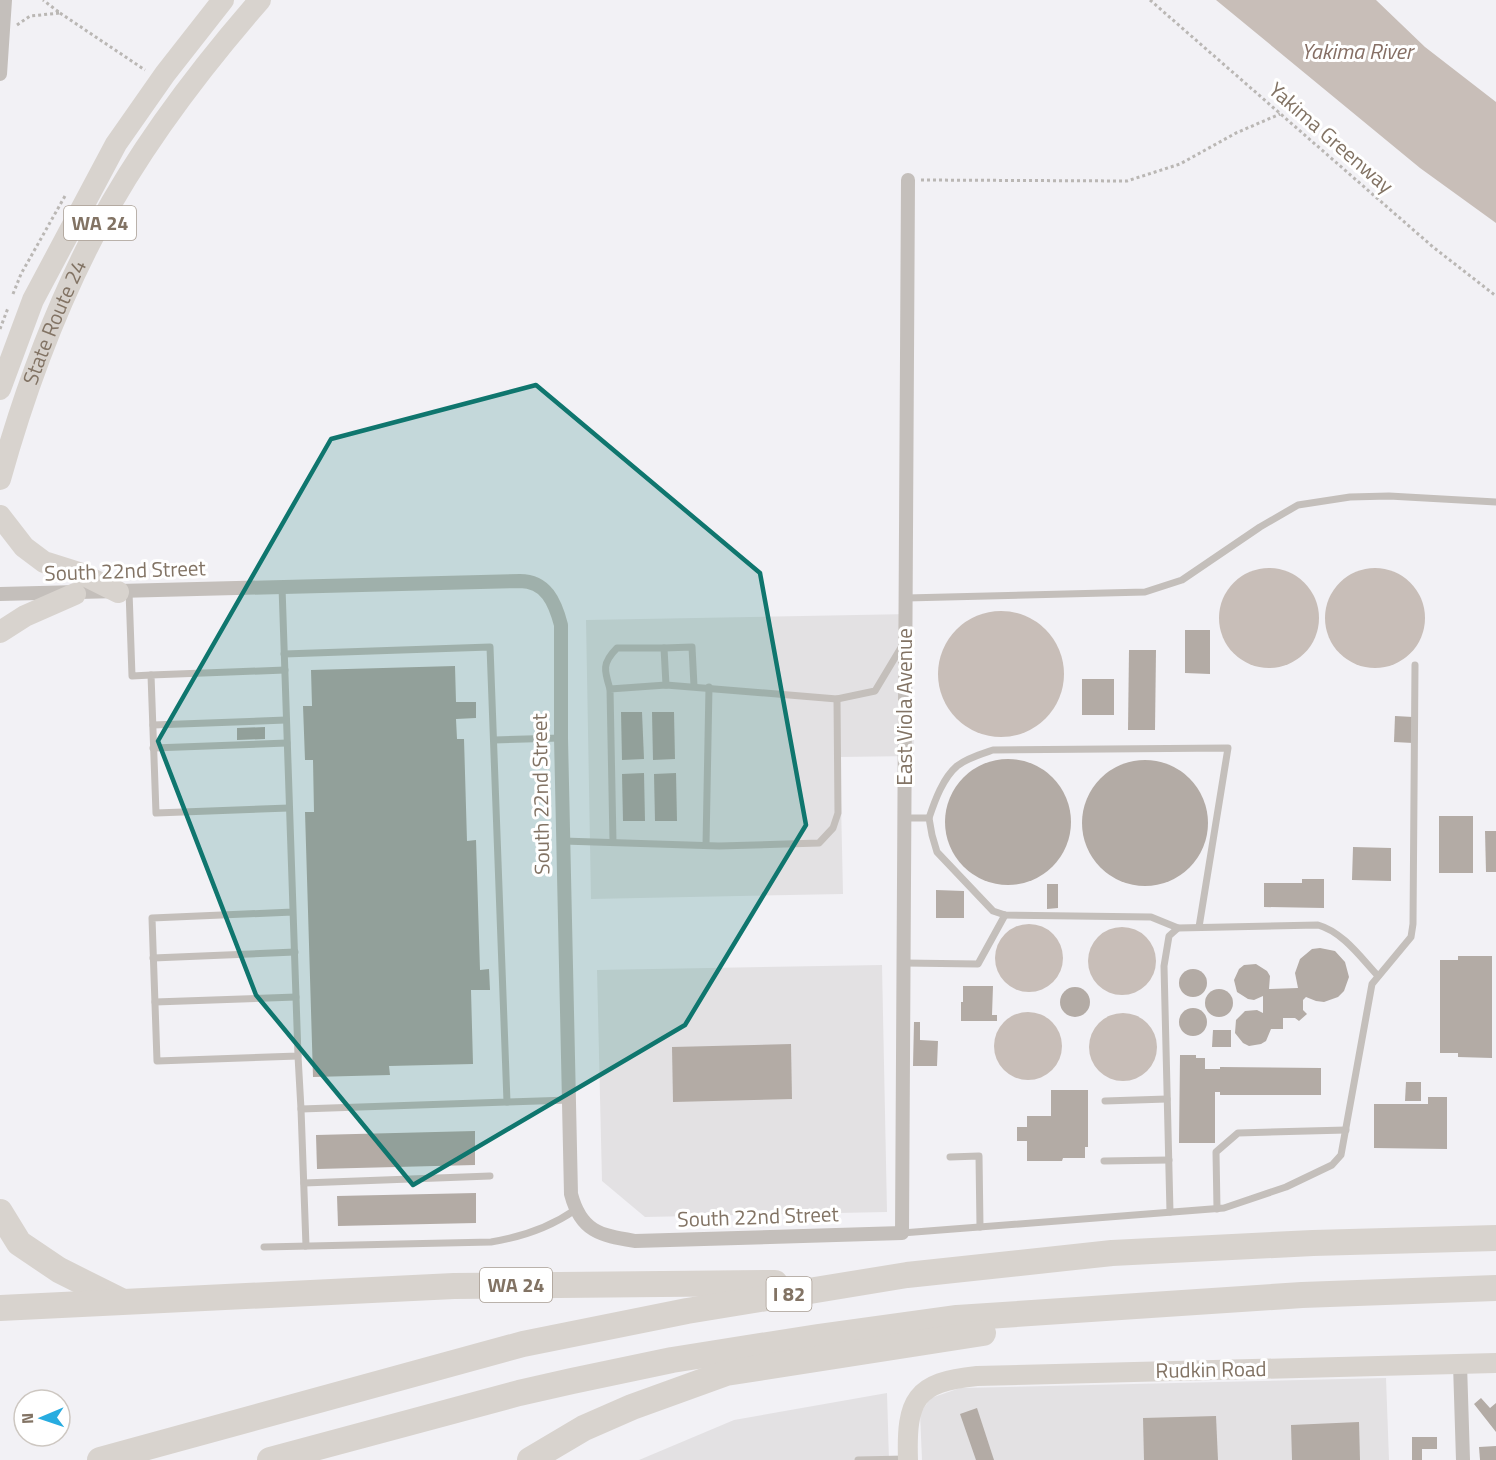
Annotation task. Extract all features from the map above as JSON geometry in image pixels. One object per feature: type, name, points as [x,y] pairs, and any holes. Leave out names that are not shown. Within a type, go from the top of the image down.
[{"type":"highway","name":"WA 24","points":[[0,1212],[19,1243],[58,1270],[124,1303],[454,1286],[761,1284],[907,1275]]},
{"type":"highway","name":"I 82","points":[[100,1460],[523,1344],[687,1311],[907,1275],[1112,1253],[1496,1238]]},
{"type":"highway","name":"I 82","points":[[270,1460],[519,1393],[672,1360],[818,1337],[957,1318],[1302,1295],[1496,1288]]},
{"type":"highway","points":[[530,1460],[584,1428],[632,1407],[726,1373],[969,1334],[1195,1314],[1302,1295]]},
{"type":"highway","points":[[0,1308],[124,1303]]},
{"type":"main road","name":"State Route 24","points":[[0,389],[33,300],[116,144],[165,74],[223,0]]},
{"type":"main road","name":"State Route 24","points":[[0,479],[10,442],[44,344],[97,230],[136,163],[177,102],[225,40],[260,0]]},
{"type":"main road","points":[[0,516],[24,548],[44,562],[82,574],[124,592]]},
{"type":"main road","points":[[0,632],[25,616],[75,594]]},
{"type":"street","points":[[0,74],[5,0]]},
{"type":"street","name":"East Viola Avenue","points":[[902,1233],[908,180]]},
{"type":"street","name":"South 22nd Street","points":[[0,594],[75,594],[520,580],[541,586],[552,599],[561,625],[561,738],[571,1194],[575,1210],[587,1227],[605,1236],[635,1241],[902,1233]]},
{"type":"street","name":"Rudkin Road","points":[[908,1459],[909,1415],[915,1403],[928,1388],[942,1381],[977,1376],[1496,1363]]},
{"type":"street","points":[[1460,1364],[1463,1460]]},
{"type":"lane","points":[[906,598],[1145,592],[1182,580],[1260,527],[1298,505],[1350,497],[1389,496],[1496,502]]},
{"type":"lane","points":[[282,587],[306,1246]]},
{"type":"lane","points":[[124,592],[132,676],[285,670]]},
{"type":"lane","points":[[610,689],[666,685],[694,686],[837,699],[874,691],[904,642]]},
{"type":"lane","points":[[284,654],[490,647],[507,1102]]},
{"type":"lane","points":[[613,842],[610,689],[604,671],[608,657],[617,648],[692,647],[694,686]]},
{"type":"lane","points":[[664,648],[666,685]]},
{"type":"lane","points":[[902,1233],[1224,1208],[1286,1187],[1332,1165],[1341,1155],[1372,984],[1411,938],[1415,664]]},
{"type":"lane","points":[[151,675],[156,813],[290,808]]},
{"type":"lane","points":[[706,846],[709,687]]},
{"type":"lane","points":[[563,840],[706,846],[819,843],[833,828],[838,813],[837,699]]},
{"type":"lane","points":[[153,725],[286,720]]},
{"type":"lane","points":[[494,740],[561,738]]},
{"type":"lane","points":[[153,748],[287,743]]},
{"type":"lane","points":[[1199,927],[1228,748],[993,750],[956,767],[937,795],[929,818],[937,852],[993,911],[1005,915],[1151,917],[1178,928],[1318,925],[1330,928],[1343,939],[1378,976]]},
{"type":"lane","points":[[904,818],[929,818]]},
{"type":"lane","points":[[293,912],[152,918],[153,958],[157,1061],[298,1056]]},
{"type":"lane","points":[[904,963],[978,964],[1005,915]]},
{"type":"lane","points":[[1170,1212],[1164,966],[1169,936],[1178,928]]},
{"type":"lane","points":[[153,958],[295,952]]},
{"type":"lane","points":[[155,1002],[296,997]]},
{"type":"lane","points":[[1105,1101],[1167,1098]]},
{"type":"lane","points":[[301,1110],[569,1100]]},
{"type":"lane","points":[[1217,1209],[1216,1152],[1238,1133],[1346,1130]]},
{"type":"lane","points":[[950,1157],[979,1156],[980,1227]]},
{"type":"lane","points":[[1104,1161],[1169,1161]]},
{"type":"lane","points":[[304,1183],[490,1176]]},
{"type":"lane","points":[[264,1247],[491,1242],[545,1228],[575,1210]]},
{"type":"lane","points":[[858,1460],[908,1459]]},
{"type":"path","points":[[43,0],[146,70]]},
{"type":"path","name":"Yakima Greenway","points":[[1150,0],[1433,247],[1496,296]]},
{"type":"path","points":[[3,34],[30,16],[60,13]]},
{"type":"path","points":[[908,180],[1127,181],[1180,164],[1236,133],[1280,114]]},
{"type":"highlighted area","points":[[536,385],[760,573],[806,825],[685,1025],[413,1185],[256,995],[158,741],[331,439]]},
{"type":"shaded area","points":[[911,614],[914,756],[840,757],[843,894],[591,899],[586,620]]},
{"type":"shaded area","points":[[882,965],[887,1212],[645,1217],[602,1181],[597,970]]},
{"type":"shaded area","points":[[1386,1378],[1389,1460],[922,1460],[920,1413],[931,1398],[960,1388]]},
{"type":"shaded area","points":[[887,1393],[889,1460],[639,1460],[734,1420]]},
{"type":"water","name":"Yakima River","points":[[1216,0],[1376,0],[1425,47],[1496,102],[1496,223],[1420,168]]},
{"type":"water","points":[[1269,568],[1288,572],[1304,583],[1315,599],[1319,618],[1315,637],[1304,653],[1288,664],[1269,668],[1250,664],[1234,653],[1223,637],[1219,618],[1223,599],[1234,583],[1250,572]]},
{"type":"water","points":[[1375,568],[1394,572],[1410,583],[1421,599],[1425,618],[1421,637],[1410,653],[1394,664],[1375,668],[1356,664],[1340,653],[1329,637],[1325,618],[1329,599],[1340,583],[1356,572]]},
{"type":"water","points":[[1001,611],[1025,616],[1045,630],[1059,650],[1064,674],[1059,698],[1045,718],[1025,732],[1001,737],[977,732],[957,718],[943,698],[938,674],[943,650],[957,630],[977,616]]},
{"type":"water","points":[[1029,924],[1042,926],[1053,934],[1061,945],[1063,958],[1061,971],[1053,982],[1042,990],[1029,992],[1016,990],[1005,982],[997,971],[995,958],[997,945],[1005,934],[1016,926]]},
{"type":"water","points":[[1122,927],[1135,929],[1146,937],[1154,948],[1156,961],[1154,974],[1146,985],[1135,993],[1122,995],[1109,993],[1098,985],[1090,974],[1088,961],[1090,948],[1098,937],[1109,929]]},
{"type":"water","points":[[1028,1012],[1041,1014],[1052,1022],[1060,1033],[1062,1046],[1060,1059],[1052,1070],[1041,1078],[1028,1080],[1015,1078],[1004,1070],[996,1059],[994,1046],[996,1033],[1004,1022],[1015,1014]]},
{"type":"water","points":[[1130,1013],[1142,1019],[1151,1028],[1157,1040],[1155,1060],[1147,1071],[1130,1081],[1116,1081],[1099,1071],[1091,1060],[1089,1040],[1099,1023],[1110,1015]]},
{"type":"building","points":[[1185,630],[1210,630],[1210,674],[1185,673]]},
{"type":"building","points":[[1129,650],[1156,650],[1155,730],[1128,730]]},
{"type":"building","points":[[455,666],[456,702],[476,702],[476,718],[456,719],[457,739],[464,739],[467,841],[476,840],[480,970],[489,969],[490,990],[471,990],[473,1064],[389,1066],[390,1075],[313,1077],[305,812],[314,812],[313,760],[305,760],[303,706],[312,706],[311,670]]},
{"type":"building","points":[[1082,679],[1114,679],[1114,715],[1082,715]]},
{"type":"building","points":[[621,712],[642,712],[644,759],[622,760]]},
{"type":"building","points":[[652,712],[674,712],[675,759],[653,760]]},
{"type":"building","points":[[1395,716],[1413,717],[1413,743],[1394,742]]},
{"type":"building","points":[[265,727],[265,739],[237,740],[237,728]]},
{"type":"building","points":[[1008,759],[1032,764],[1052,778],[1066,798],[1071,822],[1066,846],[1052,866],[1032,880],[1008,885],[984,880],[964,866],[950,846],[945,822],[950,798],[964,778],[984,764]]},
{"type":"building","points":[[1145,760],[1169,765],[1190,778],[1203,799],[1208,823],[1203,847],[1190,868],[1169,881],[1145,886],[1121,881],[1100,868],[1087,847],[1082,823],[1087,799],[1100,778],[1121,765]]},
{"type":"building","points":[[644,773],[645,821],[623,821],[622,774]]},
{"type":"building","points":[[676,773],[677,821],[655,821],[654,774]]},
{"type":"building","points":[[1439,816],[1473,816],[1473,873],[1439,873]]},
{"type":"building","points":[[1485,831],[1496,831],[1496,872],[1486,872]]},
{"type":"building","points":[[1353,847],[1391,848],[1391,881],[1352,880]]},
{"type":"building","points":[[1302,879],[1324,879],[1324,908],[1264,907],[1264,883],[1302,883]]},
{"type":"building","points":[[1047,884],[1058,884],[1058,908],[1047,909]]},
{"type":"building","points":[[936,890],[964,891],[964,918],[936,918]]},
{"type":"building","points":[[1312,949],[1335,951],[1345,962],[1349,977],[1344,991],[1338,997],[1324,1002],[1306,997],[1303,1000],[1303,1010],[1307,1014],[1299,1021],[1295,1018],[1283,1018],[1283,1029],[1271,1029],[1266,1041],[1249,1046],[1243,1043],[1235,1033],[1236,1020],[1245,1011],[1257,1010],[1263,1013],[1263,996],[1254,1000],[1237,992],[1234,980],[1239,969],[1244,965],[1256,964],[1267,971],[1270,976],[1269,989],[1298,988],[1295,973],[1300,959]]},
{"type":"building","points":[[1458,956],[1492,956],[1492,1058],[1458,1057],[1458,1053],[1440,1053],[1440,960],[1458,960]]},
{"type":"building","points":[[1193,969],[1203,973],[1207,983],[1203,993],[1193,997],[1183,993],[1179,983],[1183,973]]},
{"type":"building","points":[[963,986],[993,986],[992,1015],[997,1015],[997,1021],[961,1021]]},
{"type":"building","points":[[1075,987],[1086,991],[1090,1002],[1086,1013],[1075,1017],[1064,1013],[1060,1002],[1064,991]]},
{"type":"building","points":[[1219,989],[1229,993],[1233,1003],[1229,1013],[1219,1017],[1209,1013],[1205,1003],[1209,993]]},
{"type":"building","points":[[1193,1008],[1203,1012],[1207,1022],[1203,1032],[1193,1036],[1183,1032],[1179,1022],[1183,1012]]},
{"type":"building","points":[[914,1022],[920,1022],[920,1040],[938,1041],[937,1066],[913,1066]]},
{"type":"building","points":[[1213,1030],[1231,1030],[1231,1047],[1212,1047]]},
{"type":"building","points":[[791,1044],[792,1099],[673,1102],[672,1047]]},
{"type":"building","points":[[1180,1055],[1196,1055],[1196,1058],[1205,1058],[1205,1069],[1220,1069],[1220,1067],[1321,1068],[1321,1095],[1220,1095],[1220,1092],[1215,1092],[1215,1143],[1179,1143]]},
{"type":"building","points":[[1406,1082],[1421,1082],[1421,1101],[1405,1101]]},
{"type":"building","points":[[1051,1090],[1088,1090],[1088,1147],[1085,1147],[1085,1158],[1063,1158],[1062,1161],[1027,1161],[1027,1141],[1017,1141],[1017,1127],[1027,1127],[1027,1116],[1051,1116]]},
{"type":"building","points":[[1428,1097],[1447,1097],[1447,1149],[1374,1148],[1374,1104],[1428,1104]]},
{"type":"building","points":[[475,1131],[475,1165],[317,1169],[316,1135]]},
{"type":"building","points":[[476,1193],[476,1223],[338,1226],[337,1196]]},
{"type":"building","points":[[1481,1398],[1490,1408],[1496,1403],[1496,1432],[1474,1404]]},
{"type":"building","points":[[977,1408],[994,1460],[976,1460],[960,1414]]},
{"type":"building","points":[[1216,1416],[1218,1460],[1144,1460],[1143,1418]]},
{"type":"building","points":[[1359,1422],[1360,1460],[1292,1460],[1291,1425]]},
{"type":"building","points":[[1412,1437],[1437,1437],[1437,1449],[1422,1449],[1422,1460],[1412,1460]]},
{"type":"building","points":[[1496,1446],[1496,1460],[1480,1460],[1479,1447]]}]
